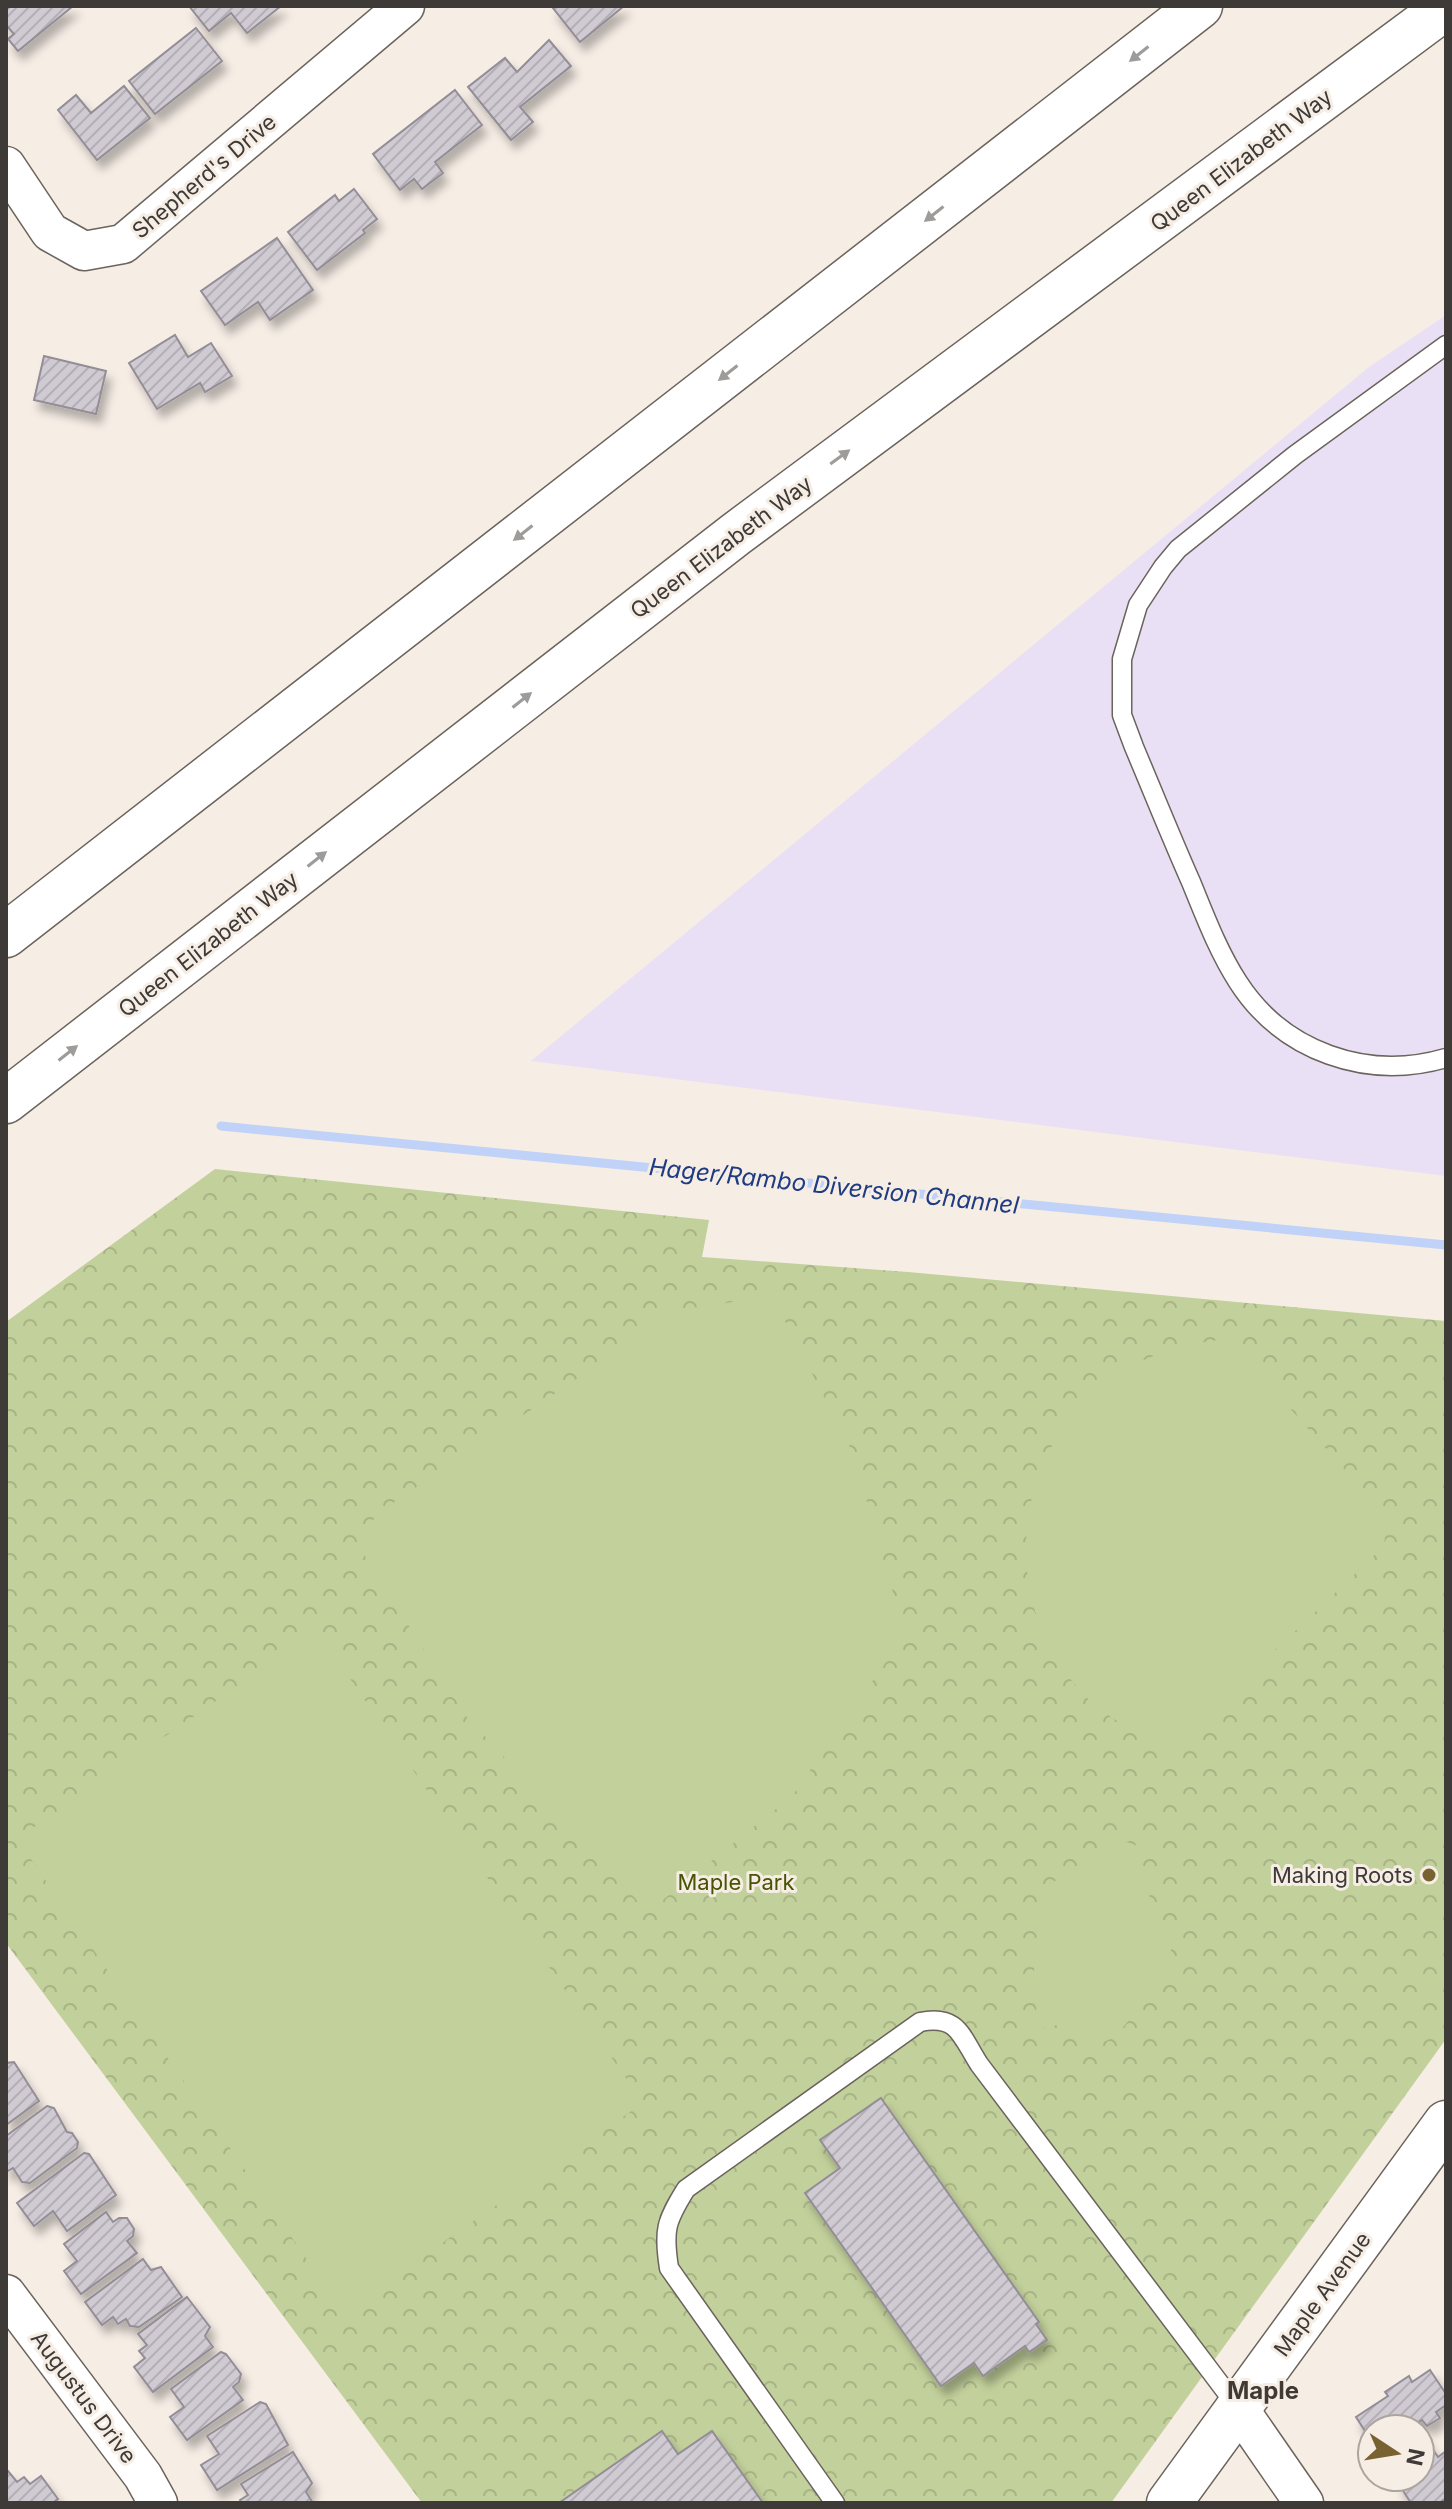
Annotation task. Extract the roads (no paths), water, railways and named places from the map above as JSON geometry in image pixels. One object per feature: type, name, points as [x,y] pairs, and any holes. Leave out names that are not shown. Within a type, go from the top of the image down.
[{"type":"main road","points":[[6,935],[1200,6]]},
{"type":"main road","name":"Queen Elizabeth Way","points":[[6,1101],[736,534],[1446,7]]},
{"type":"main road","name":"Maple Avenue","points":[[1169,2503],[1446,2123]]},
{"type":"street","name":"Shepherd's Drive","points":[[6,166],[50,232],[84,251],[123,244],[405,6]]},
{"type":"street","name":"Augustus Drive","points":[[6,2294],[143,2476],[158,2503]]},
{"type":"street","points":[[1239,2409],[1304,2503]]},
{"type":"lane","points":[[1446,345],[1295,455],[1178,549],[1138,605],[1122,659],[1120,688],[1122,715],[1134,747],[1214,936],[1240,985],[1275,1026],[1303,1044],[1335,1058],[1362,1065],[1399,1067],[1446,1058]]},
{"type":"lane","points":[[835,2503],[669,2268],[665,2245],[670,2215],[686,2189],[920,2022],[938,2018],[954,2025],[979,2064],[1239,2409]]},
{"type":"waterway","name":"Hager/Rambo Diversion Channel","points":[[221,1126],[1446,1245]]},
{"type":"place","name":"Making Roots","points":[[1429,1875]]},
{"type":"district","name":"Maple","points":[[1263,2390]]},
{"type":"park label","name":"Maple Park","points":[[736,1882]]}]
